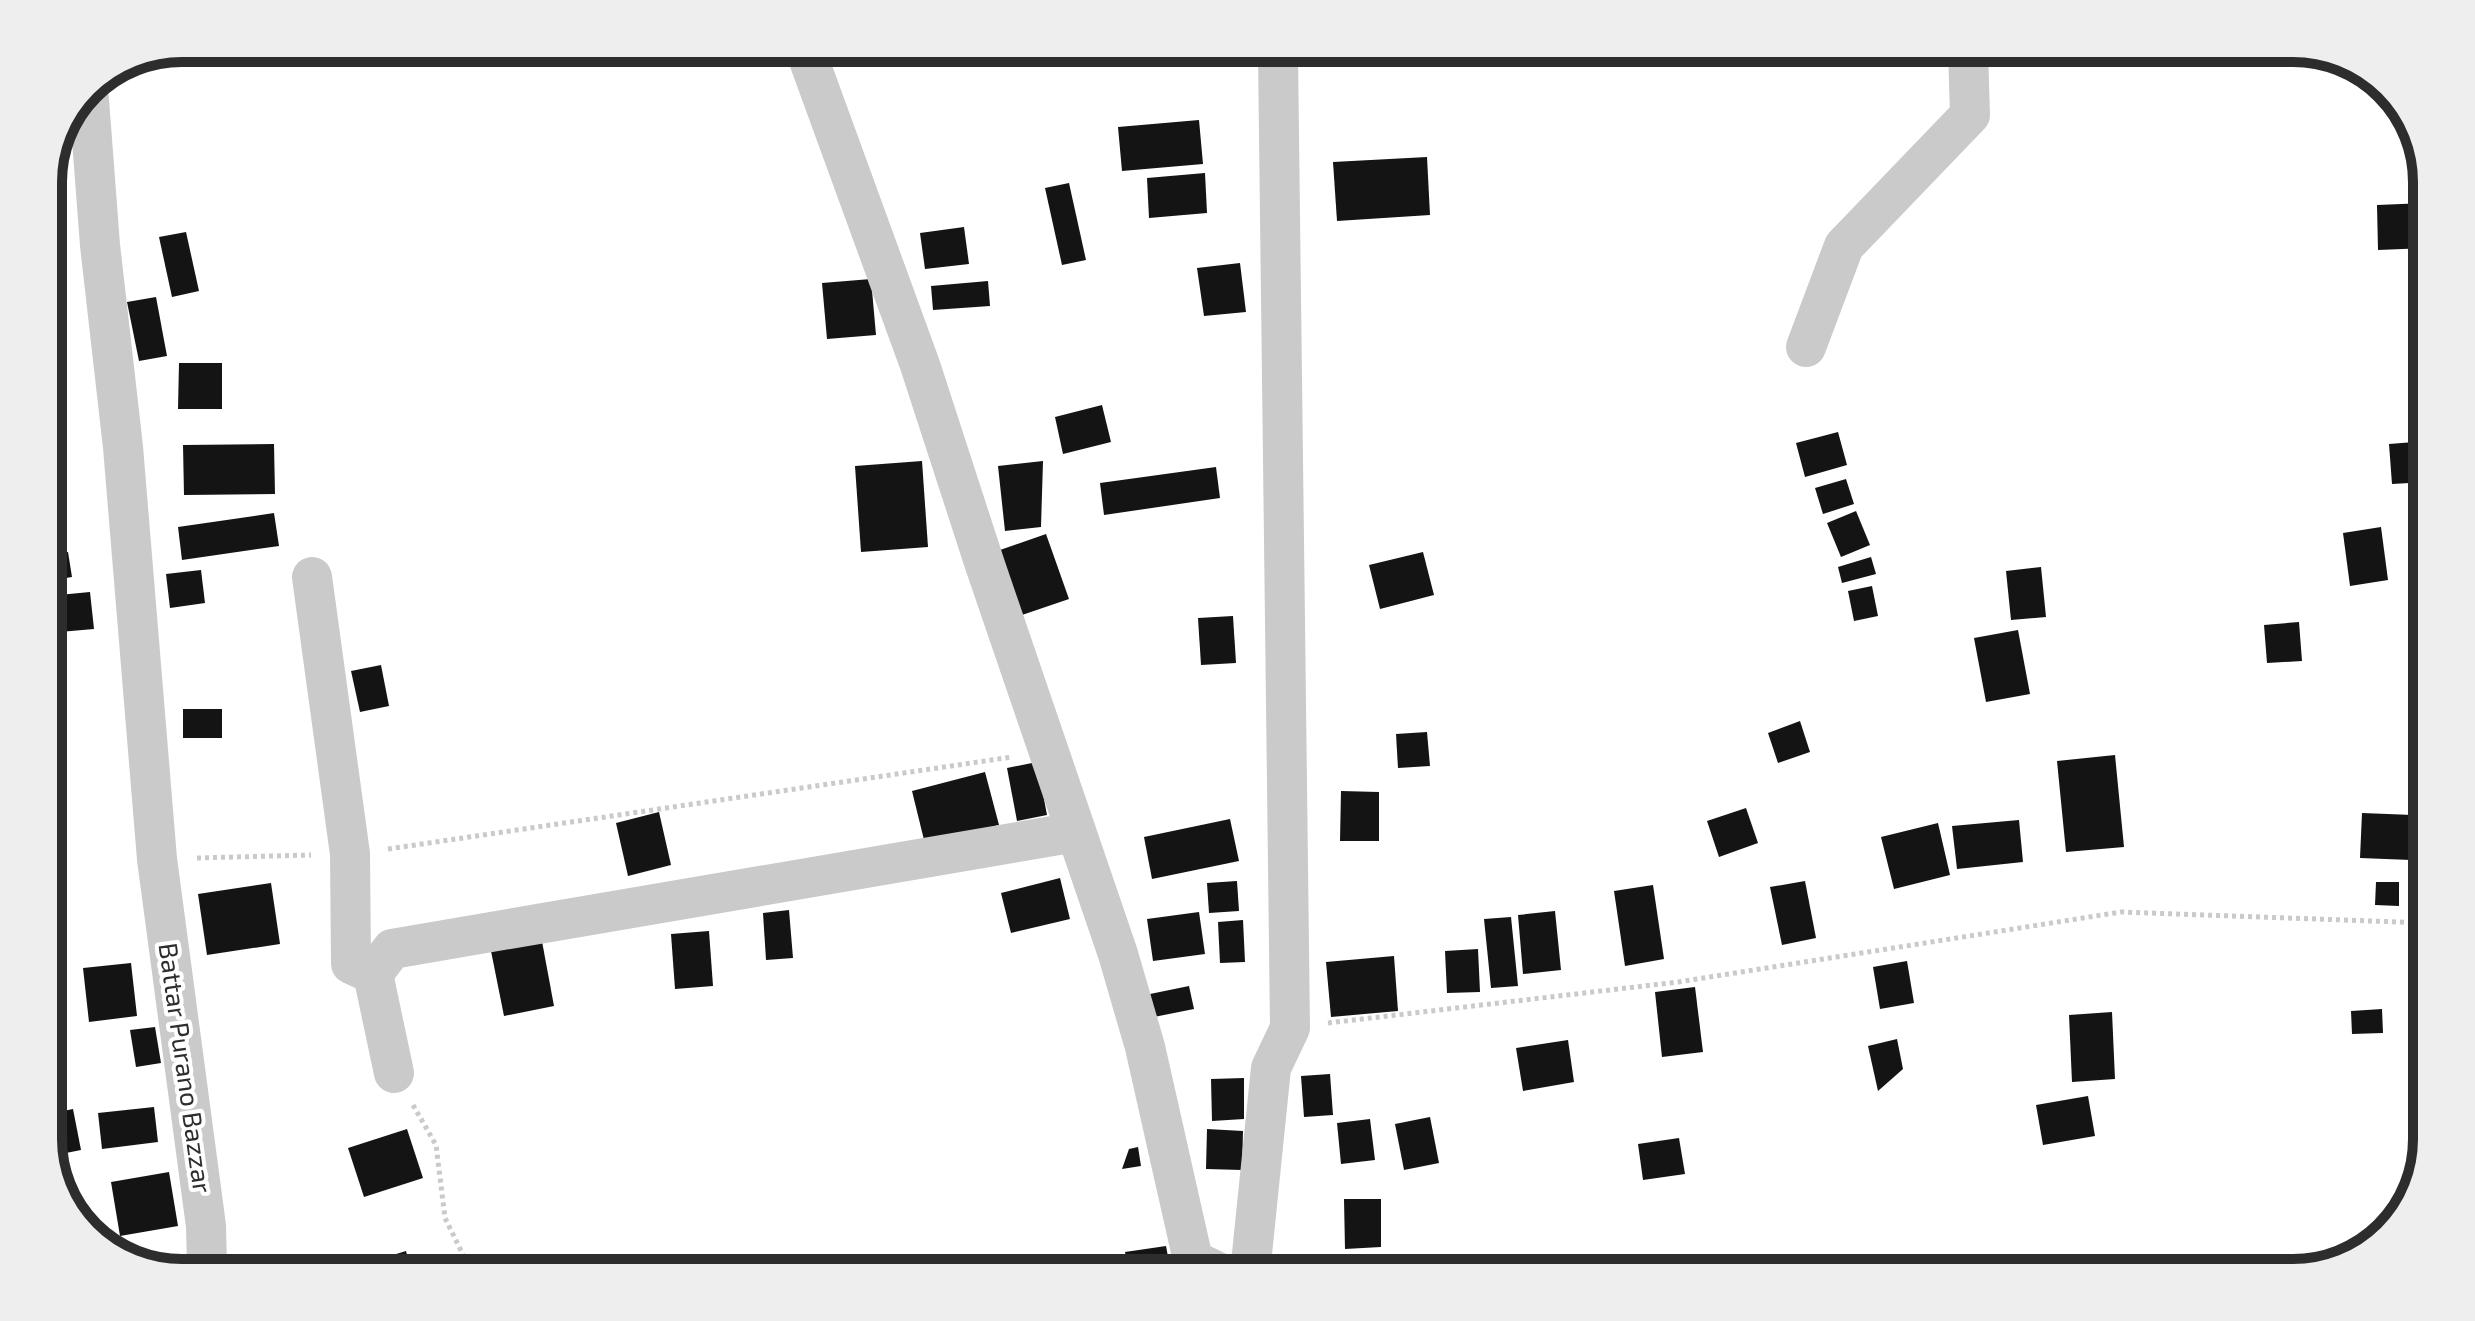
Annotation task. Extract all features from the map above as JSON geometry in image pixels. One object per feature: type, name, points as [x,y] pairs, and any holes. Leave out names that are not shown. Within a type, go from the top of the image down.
[{"type":"street","points":[[810,62],[920,365],[1118,954],[1145,1047],[1193,1259]]},
{"type":"street","points":[[1251,1259],[1271,1068],[1290,1028],[1278,62]]},
{"type":"street","points":[[1806,347],[1844,246],[1970,115],[1968,62]]},
{"type":"street","points":[[89,106],[100,245],[123,447],[157,859]]},
{"type":"street","points":[[312,577],[350,854],[351,964],[373,974]]},
{"type":"street","points":[[394,1073],[373,974],[392,949],[1076,832]]},
{"type":"street","name":"Battar Purano Bazzar","points":[[157,859],[206,1226],[207,1259]]},
{"type":"path","points":[[157,859],[350,854],[1048,751]]},
{"type":"path","points":[[1290,1028],[1678,982],[2121,912],[2413,922]]},
{"type":"path","points":[[394,1073],[436,1145],[445,1218],[465,1259]]},
{"type":"building","points":[[1199,120],[1203,164],[1122,171],[1118,127]]},
{"type":"building","points":[[1427,157],[1430,215],[1337,221],[1333,162]]},
{"type":"building","points":[[1205,173],[1207,213],[1149,218],[1147,178]]},
{"type":"building","points":[[1069,183],[1086,260],[1062,265],[1045,188]]},
{"type":"building","points":[[2413,204],[2413,249],[2378,250],[2377,205]]},
{"type":"building","points":[[964,227],[969,264],[925,269],[920,233]]},
{"type":"building","points":[[186,232],[199,291],[172,297],[159,237]]},
{"type":"building","points":[[1240,263],[1246,312],[1204,316],[1197,268]]},
{"type":"building","points":[[871,279],[876,335],[827,339],[822,283]]},
{"type":"building","points":[[988,281],[990,306],[933,310],[931,286]]},
{"type":"building","points":[[156,297],[167,356],[139,361],[127,302]]},
{"type":"building","points":[[179,363],[222,363],[222,409],[178,409]]},
{"type":"building","points":[[1102,405],[1111,442],[1063,454],[1055,417]]},
{"type":"building","points":[[1838,432],[1847,465],[1805,477],[1796,443]]},
{"type":"building","points":[[2413,442],[2413,483],[2392,484],[2389,444]]},
{"type":"building","points":[[274,444],[275,494],[184,495],[183,445]]},
{"type":"building","points":[[922,461],[928,547],[861,552],[855,466]]},
{"type":"building","points":[[1043,461],[1041,527],[1005,531],[998,466]]},
{"type":"building","points":[[1216,467],[1220,498],[1104,515],[1100,483]]},
{"type":"building","points":[[1846,479],[1854,504],[1823,514],[1815,488]]},
{"type":"building","points":[[1856,511],[1870,545],[1841,557],[1827,523]]},
{"type":"building","points":[[274,513],[279,546],[182,560],[178,527]]},
{"type":"building","points":[[2381,527],[2388,580],[2350,586],[2343,533]]},
{"type":"building","points":[[1046,534],[1069,599],[1022,615],[1000,550]]},
{"type":"building","points":[[68,552],[72,577],[62,579],[62,553]]},
{"type":"building","points":[[1423,552],[1434,595],[1380,609],[1369,565]]},
{"type":"building","points":[[1871,557],[1876,574],[1842,583],[1838,567]]},
{"type":"building","points":[[2041,567],[2046,617],[2011,620],[2006,571]]},
{"type":"building","points":[[201,570],[205,603],[170,608],[166,574]]},
{"type":"building","points":[[1872,586],[1878,616],[1854,621],[1848,591]]},
{"type":"building","points":[[90,592],[94,629],[62,632],[62,595]]},
{"type":"building","points":[[1233,616],[1236,663],[1201,665],[1198,618]]},
{"type":"building","points":[[2299,622],[2302,661],[2267,663],[2264,625]]},
{"type":"building","points":[[2018,630],[2030,694],[1986,702],[1974,638]]},
{"type":"building","points":[[381,665],[389,706],[360,712],[351,671]]},
{"type":"building","points":[[183,709],[222,709],[222,738],[183,738]]},
{"type":"building","points":[[1800,721],[1810,752],[1778,763],[1768,733]]},
{"type":"building","points":[[1427,732],[1430,766],[1398,768],[1396,734]]},
{"type":"building","points":[[2115,755],[2124,847],[2066,852],[2057,761]]},
{"type":"building","points":[[1037,762],[1047,815],[1017,821],[1007,768]]},
{"type":"building","points":[[985,772],[999,825],[925,844],[912,791]]},
{"type":"building","points":[[1341,791],[1379,792],[1379,841],[1340,841]]},
{"type":"building","points":[[1746,808],[1758,843],[1719,857],[1707,821]]},
{"type":"building","points":[[659,812],[671,865],[628,876],[616,823]]},
{"type":"building","points":[[2362,813],[2413,815],[2411,860],[2360,858]]},
{"type":"building","points":[[1230,819],[1239,861],[1152,879],[1144,837]]},
{"type":"building","points":[[2019,820],[2023,862],[1957,869],[1952,826]]},
{"type":"building","points":[[1938,823],[1950,875],[1894,889],[1881,837]]},
{"type":"building","points":[[1060,878],[1070,919],[1011,933],[1001,893]]},
{"type":"building","points":[[1237,881],[1239,911],[1209,913],[1207,883]]},
{"type":"building","points":[[1805,881],[1816,938],[1782,945],[1770,887]]},
{"type":"building","points":[[2376,882],[2399,882],[2399,906],[2375,905]]},
{"type":"building","points":[[271,883],[280,944],[207,955],[198,894]]},
{"type":"building","points":[[1653,885],[1664,959],[1625,966],[1614,891]]},
{"type":"building","points":[[789,910],[793,958],[766,960],[763,913]]},
{"type":"building","points":[[1555,911],[1561,970],[1523,974],[1518,915]]},
{"type":"building","points":[[1199,912],[1205,954],[1153,961],[1147,919]]},
{"type":"building","points":[[1511,917],[1518,986],[1491,988],[1484,919]]},
{"type":"building","points":[[1243,920],[1245,962],[1220,963],[1218,922]]},
{"type":"building","points":[[709,931],[713,986],[675,989],[671,934]]},
{"type":"building","points":[[541,936],[554,1006],[504,1016],[490,946]]},
{"type":"building","points":[[1478,949],[1480,992],[1447,993],[1445,951]]},
{"type":"building","points":[[1394,956],[1398,1011],[1331,1017],[1326,962]]},
{"type":"building","points":[[1907,961],[1914,1003],[1880,1009],[1873,967]]},
{"type":"building","points":[[131,963],[137,1016],[89,1022],[83,968]]},
{"type":"building","points":[[1189,986],[1194,1009],[1154,1017],[1150,994]]},
{"type":"building","points":[[1695,987],[1703,1052],[1662,1057],[1655,992]]},
{"type":"building","points":[[2382,1009],[2383,1033],[2352,1034],[2351,1011]]},
{"type":"building","points":[[2112,1012],[2115,1079],[2072,1082],[2069,1015]]},
{"type":"building","points":[[155,1027],[161,1063],[136,1067],[130,1030]]},
{"type":"building","points":[[1897,1039],[1903,1069],[1878,1091],[1868,1046]]},
{"type":"building","points":[[1568,1040],[1574,1082],[1523,1091],[1516,1048]]},
{"type":"building","points":[[1330,1074],[1333,1115],[1304,1117],[1301,1076]]},
{"type":"building","points":[[1244,1078],[1244,1119],[1212,1121],[1211,1079]]},
{"type":"building","points":[[2088,1096],[2095,1136],[2043,1145],[2036,1105]]},
{"type":"building","points":[[154,1107],[158,1142],[102,1149],[98,1113]]},
{"type":"building","points":[[73,1109],[81,1150],[63,1154],[62,1111]]},
{"type":"building","points":[[1430,1117],[1439,1163],[1404,1170],[1395,1124]]},
{"type":"building","points":[[1370,1119],[1375,1160],[1341,1164],[1337,1123]]},
{"type":"building","points":[[407,1129],[423,1178],[364,1197],[348,1148]]},
{"type":"building","points":[[1207,1129],[1243,1131],[1242,1170],[1206,1169]]},
{"type":"building","points":[[1679,1138],[1685,1174],[1643,1180],[1638,1144]]},
{"type":"building","points":[[1138,1147],[1141,1166],[1122,1169],[1129,1149]]},
{"type":"building","points":[[169,1172],[178,1226],[120,1236],[111,1182]]},
{"type":"building","points":[[1344,1199],[1381,1199],[1381,1247],[1345,1249]]},
{"type":"building","points":[[1166,1246],[1168,1259],[1126,1259],[1125,1252]]},
{"type":"building","points":[[406,1251],[408,1259],[380,1259]]}]
